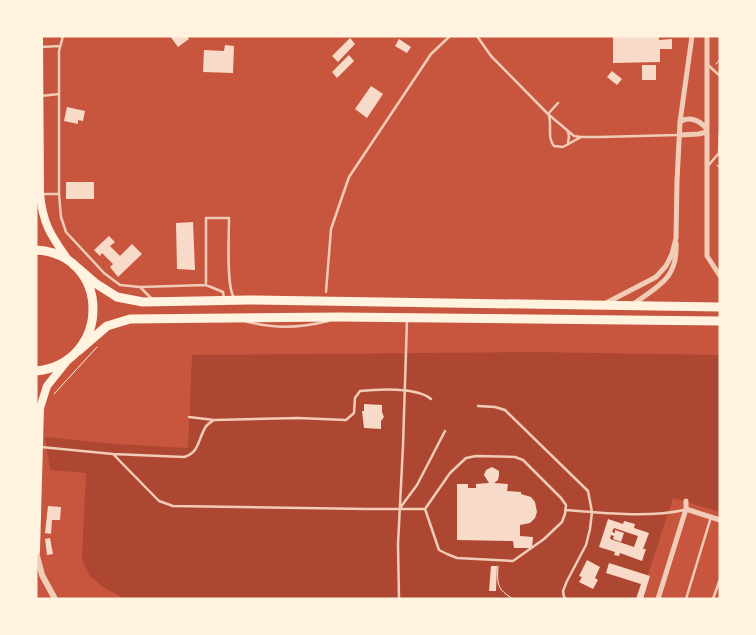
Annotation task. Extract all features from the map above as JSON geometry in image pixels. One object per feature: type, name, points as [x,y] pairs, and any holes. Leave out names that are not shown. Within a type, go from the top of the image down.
[{"type":"highway","points":[[36,250],[50,251],[70,262],[95,283],[117,297],[132,301],[249,300],[720,307]]},
{"type":"highway","points":[[70,262],[87,283],[92,295],[94,308],[89,334],[78,351]]},
{"type":"highway","points":[[36,371],[51,368],[70,358],[100,331],[123,320],[339,317],[720,321]]},
{"type":"main road","points":[[39,36],[40,194],[42,212],[48,230],[70,262]]},
{"type":"main road","points":[[36,551],[40,408],[47,386],[70,358]]},
{"type":"street","points":[[631,305],[666,280],[674,268],[677,254],[680,122],[692,36]]},
{"type":"street","points":[[707,36],[707,256],[720,276]]},
{"type":"street","points":[[680,122],[685,119],[693,119],[706,130]]},
{"type":"street","points":[[679,135],[699,134],[706,130]]},
{"type":"street","points":[[602,305],[656,277],[666,266],[672,254],[676,238]]},
{"type":"street","points":[[658,599],[686,510],[686,501]]},
{"type":"street","points":[[686,510],[720,520]]},
{"type":"street","points":[[36,551],[42,574],[55,599]]},
{"type":"lane","points":[[63,36],[59,51],[59,194],[61,217],[66,232],[104,273],[120,285],[140,287],[206,285],[223,292],[224,301]]},
{"type":"lane","points":[[326,292],[331,229],[350,177],[431,54],[450,36]]},
{"type":"lane","points":[[477,36],[491,56],[548,114],[567,130],[581,138]]},
{"type":"lane","points":[[39,47],[60,46]]},
{"type":"lane","points":[[707,64],[720,76]]},
{"type":"lane","points":[[40,96],[59,94]]},
{"type":"lane","points":[[548,114],[558,103]]},
{"type":"lane","points":[[548,114],[551,126],[550,140],[556,147],[563,147],[581,138],[679,135]]},
{"type":"lane","points":[[563,147],[568,143],[567,130]]},
{"type":"lane","points":[[706,168],[719,153],[720,130]]},
{"type":"lane","points":[[40,194],[59,194]]},
{"type":"lane","points":[[206,285],[206,218],[229,218],[231,294],[236,300],[249,300]]},
{"type":"lane","points":[[140,287],[155,302]]},
{"type":"lane","points":[[399,599],[399,509],[407,319]]},
{"type":"lane","points":[[189,417],[214,420],[298,418],[346,420],[354,413],[355,398],[360,391],[404,391],[421,393],[431,399]]},
{"type":"lane","points":[[478,406],[495,407],[504,410],[588,491],[592,512],[586,545],[563,591],[566,599]]},
{"type":"lane","points":[[40,447],[113,454],[188,456],[196,450],[205,427],[214,420]]},
{"type":"lane","points":[[399,509],[417,485],[445,431]]},
{"type":"lane","points":[[113,454],[159,501],[173,506],[425,509]]},
{"type":"lane","points":[[476,456],[515,457],[523,460],[566,505],[562,522],[533,548],[513,562],[457,558],[439,550],[425,509],[450,473],[466,458],[476,456]]},
{"type":"lane","points":[[565,510],[667,514],[686,510]]},
{"type":"lane","points":[[686,599],[711,517]]},
{"type":"lane","points":[[713,599],[720,579]]},
{"type":"path","points":[[712,68],[720,59]]},
{"type":"path","points":[[50,398],[98,345]]},
{"type":"path","points":[[498,561],[497,580],[499,588],[513,599]]},
{"type":"shaded area","points":[[533,352],[720,355],[720,512],[673,498],[640,599],[125,599],[103,587],[89,575],[82,559],[86,473],[50,470],[45,437],[114,444],[188,448],[192,355]]},
{"type":"building","points":[[170,36],[187,36],[189,39],[178,47]]},
{"type":"building","points":[[613,36],[659,36],[659,40],[672,39],[672,49],[660,49],[660,62],[613,63]]},
{"type":"building","points":[[350,38],[355,44],[338,62],[332,56]]},
{"type":"building","points":[[399,39],[411,47],[407,53],[395,46]]},
{"type":"building","points":[[225,45],[234,46],[233,73],[203,72],[204,50],[224,51]]},
{"type":"building","points":[[349,55],[354,61],[337,78],[332,72]]},
{"type":"building","points":[[642,65],[656,65],[656,80],[642,80]]},
{"type":"building","points":[[612,71],[622,79],[617,85],[607,77]]},
{"type":"building","points":[[371,86],[383,94],[367,118],[355,109]]},
{"type":"building","points":[[67,107],[85,111],[83,121],[78,120],[78,124],[64,121]]},
{"type":"building","points":[[66,182],[94,182],[94,199],[66,199]]},
{"type":"building","points":[[193,222],[195,270],[177,269],[176,223]]},
{"type":"building","points":[[109,236],[115,242],[110,246],[120,256],[132,244],[142,254],[118,277],[110,267],[113,264],[102,253],[100,256],[94,250]]},
{"type":"building","points":[[364,404],[382,405],[384,417],[381,421],[381,429],[364,428],[362,411],[364,411]]},
{"type":"building","points":[[492,467],[499,471],[498,480],[494,483],[508,484],[507,491],[521,492],[521,494],[531,497],[535,502],[537,512],[535,518],[530,523],[520,525],[520,536],[533,537],[532,548],[514,548],[513,541],[457,540],[457,484],[468,484],[468,488],[476,488],[476,484],[489,483],[484,475],[486,470]]},
{"type":"building","points":[[48,506],[61,507],[60,520],[52,520],[51,534],[45,533]]},
{"type":"building","points":[[608,519],[623,524],[624,521],[635,524],[634,528],[649,533],[643,549],[646,549],[642,561],[620,553],[619,556],[614,555],[615,552],[599,547]],"holes":[[[614,528],[638,536],[634,547],[610,539],[611,535],[614,536],[613,539],[621,542],[624,533],[615,530],[615,533],[612,532]]]},
{"type":"building","points":[[50,538],[53,554],[47,555],[45,539]]},
{"type":"building","points":[[587,560],[600,567],[595,578],[598,580],[593,589],[579,582],[582,577],[579,576]]},
{"type":"building","points":[[609,563],[650,576],[643,599],[636,599],[641,584],[606,573]]},
{"type":"building","points":[[491,566],[497,566],[496,591],[489,591]]}]
